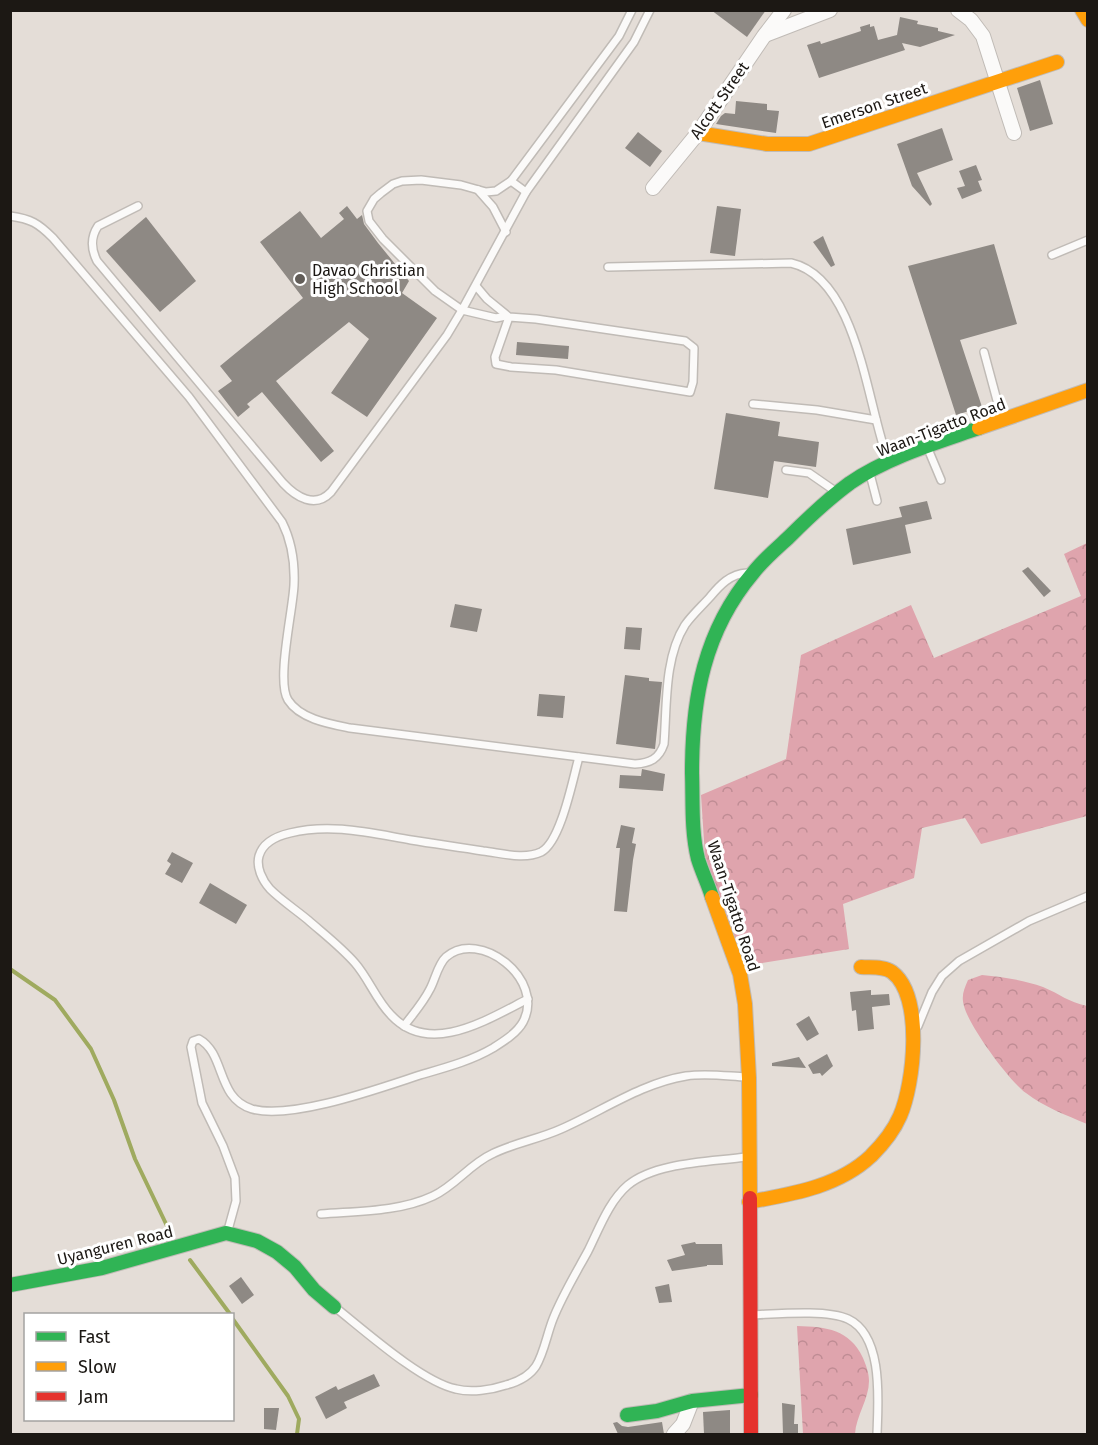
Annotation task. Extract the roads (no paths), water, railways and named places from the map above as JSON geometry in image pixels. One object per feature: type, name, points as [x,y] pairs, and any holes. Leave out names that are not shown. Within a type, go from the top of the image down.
[{"type":"street","name":"Alcott Street","points":[[653,188],[698,133],[783,10]]},
{"type":"street","points":[[764,36],[830,10]]},
{"type":"street","points":[[958,10],[971,20],[983,36],[1014,133]]},
{"type":"street","points":[[1082,10],[1088,20]]},
{"type":"street","name":"Emerson Street","points":[[698,133],[754,144],[793,146],[808,144],[1057,62]]},
{"type":"street","name":"Waan-Tigatto Road","points":[[752,1434],[749,1315],[749,1078],[745,1004],[740,974],[698,858],[695,840],[692,746],[696,696],[711,643],[731,603],[753,572],[837,493],[888,462],[1088,390]]},
{"type":"street","points":[[749,1202],[795,1194],[847,1174],[870,1157],[899,1117],[907,1097],[914,1038],[907,995],[900,980],[892,972],[861,967]]},
{"type":"street","points":[[226,1233],[257,1241],[277,1252],[334,1307]]},
{"type":"street","name":"Uyanguren Road","points":[[10,1285],[102,1268],[226,1233]]},
{"type":"street","points":[[627,1415],[657,1411],[692,1401],[751,1395]]},
{"type":"street","points":[[674,1434],[683,1424],[692,1401]]},
{"type":"lane","points":[[507,316],[495,357],[496,364],[556,370],[690,392],[693,382],[694,348],[685,341],[536,319],[507,316],[496,318],[462,310],[435,291],[383,239],[369,221],[367,211],[374,199],[381,193],[393,184],[402,181],[421,180],[496,191],[511,181],[619,36],[632,10]]},
{"type":"lane","points":[[138,207],[98,226],[92,241],[92,252],[97,261],[292,492],[301,498],[320,501],[332,492],[447,334],[476,286],[526,192],[634,42],[650,10]]},
{"type":"lane","points":[[511,181],[526,192]]},
{"type":"lane","points":[[478,190],[493,207],[506,232]]},
{"type":"lane","points":[[10,216],[27,218],[39,224],[53,238],[189,398],[282,522],[290,538],[294,559],[294,586],[284,670],[285,688],[288,700],[300,711],[316,719],[350,728],[635,764],[646,763],[662,753],[669,680],[679,636],[686,624],[730,577],[753,572]]},
{"type":"lane","points":[[1052,255],[1088,240]]},
{"type":"lane","points":[[609,267],[791,263],[812,271],[837,302],[854,334],[888,462]]},
{"type":"lane","points":[[476,286],[507,316]]},
{"type":"lane","points":[[984,352],[1002,421]]},
{"type":"lane","points":[[753,404],[817,410],[876,420]]},
{"type":"lane","points":[[927,447],[941,480]]},
{"type":"lane","points":[[786,470],[809,473],[837,493]]},
{"type":"lane","points":[[870,472],[877,501]]},
{"type":"lane","points":[[528,999],[486,1021],[457,1032],[434,1034],[404,1026],[380,1002],[355,963],[334,942],[269,888],[259,873],[260,851],[267,843],[280,835],[309,828],[341,828],[514,855],[539,853],[552,843],[558,831],[579,757]]},
{"type":"lane","points":[[914,1038],[932,992],[942,976],[959,961],[1029,921],[1088,896]]},
{"type":"lane","points":[[226,1233],[236,1202],[235,1178],[223,1146],[202,1103],[192,1056],[193,1041],[199,1040],[212,1051],[227,1088],[238,1101],[252,1108],[272,1111],[300,1108],[386,1087],[491,1049],[510,1036],[522,1023],[527,1011],[528,999],[512,966],[494,954],[477,949],[458,950],[445,958],[430,989],[404,1026]]},
{"type":"lane","points":[[321,1214],[373,1210],[409,1204],[434,1196],[473,1165],[492,1154],[557,1131],[646,1088],[667,1081],[687,1076],[706,1075],[749,1078]]},
{"type":"lane","points":[[334,1307],[397,1356],[456,1389],[497,1388],[514,1383],[535,1368],[553,1317],[615,1200],[629,1185],[650,1173],[670,1167],[749,1157]]},
{"type":"lane","points":[[749,1315],[824,1314],[848,1319],[864,1333],[876,1361],[877,1434]]},
{"type":"waterway","points":[[10,969],[55,1000],[91,1049],[114,1100],[135,1159],[168,1228]]},
{"type":"waterway","points":[[190,1260],[229,1313]]},
{"type":"waterway","points":[[234,1321],[288,1396],[299,1419],[297,1434]]},
{"type":"place","name":"Davao Christian High School","points":[[300,279]]}]
